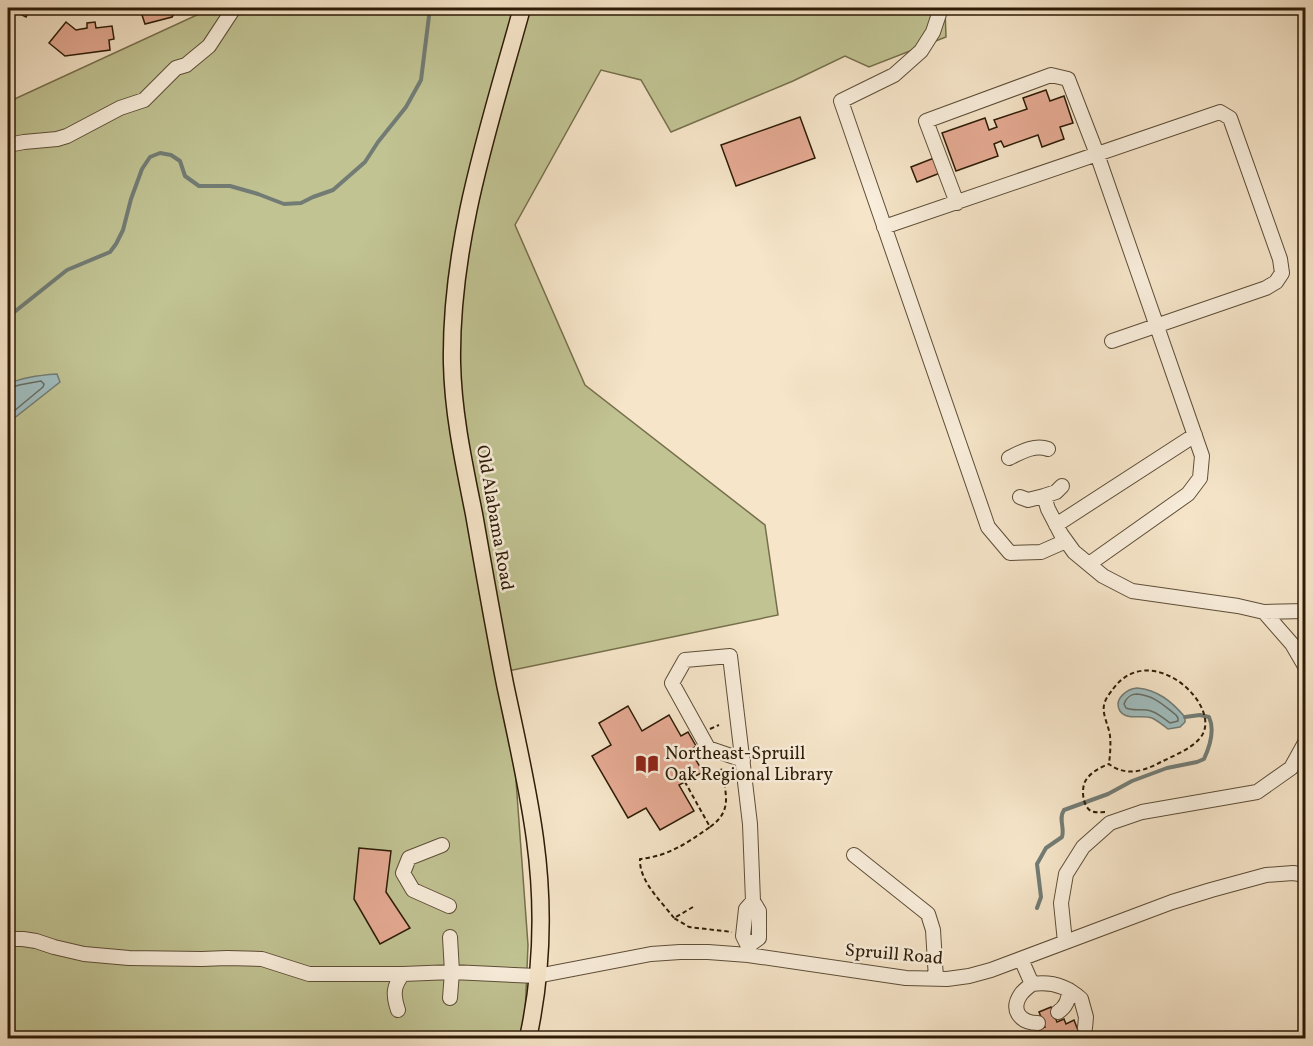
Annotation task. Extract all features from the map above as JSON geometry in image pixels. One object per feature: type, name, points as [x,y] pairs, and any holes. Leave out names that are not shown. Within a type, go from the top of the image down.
[{"type":"main road","name":"Old Alabama Road","points":[[522,8],[474,185],[460,253],[454,304],[452,364],[457,425],[536,842],[541,916],[540,949],[528,1038]]},
{"type":"street","points":[[8,145],[67,136],[120,108],[144,100],[176,68],[186,65],[209,46],[234,8]]},
{"type":"street","points":[[941,8],[933,32],[921,51],[894,75],[841,101],[988,527],[1010,553],[1041,552],[1066,541]]},
{"type":"street","points":[[957,202],[926,121],[1051,75],[1068,79],[1097,154],[1202,456],[1200,478],[1188,494],[1089,564]]},
{"type":"street","points":[[884,227],[1220,112],[1230,118],[1280,259],[1282,273],[1276,282],[1266,288],[1112,341]]},
{"type":"street","points":[[1056,525],[1195,435]]},
{"type":"street","points":[[1009,458],[1041,446],[1048,449]]},
{"type":"street","points":[[1020,497],[1028,500],[1044,496],[1056,492],[1062,486]]},
{"type":"street","points":[[1044,496],[1056,525],[1074,552],[1102,576],[1132,591],[1238,606],[1264,612],[1305,611]]},
{"type":"street","points":[[1264,612],[1292,644],[1305,668]]},
{"type":"street","points":[[743,760],[708,748],[672,683],[685,660],[730,656],[743,760],[751,835],[753,901],[746,909],[746,945]]},
{"type":"street","points":[[1065,942],[1061,903],[1066,874],[1083,847],[1110,823],[1142,812],[1257,792],[1291,768],[1305,741]]},
{"type":"street","points":[[442,844],[409,858],[403,873],[413,890],[449,906]]},
{"type":"street","points":[[854,855],[928,915],[933,930],[936,979]]},
{"type":"street","name":"Spruill Road","points":[[8,939],[36,941],[84,954],[129,958],[262,959],[309,974],[452,972],[537,976],[651,954],[708,952],[746,945],[906,978],[936,979],[969,976],[991,970],[1172,902],[1211,890],[1266,875],[1305,874]]},
{"type":"street","points":[[450,936],[452,972],[450,998]]},
{"type":"street","points":[[1021,959],[1032,984]]},
{"type":"street","points":[[398,1010],[394,990],[403,974]]},
{"type":"street","points":[[1038,1023],[1028,1022],[1018,1015],[1017,1003],[1020,995],[1032,984],[1044,982],[1056,984],[1081,999],[1086,1017],[1085,1028]]},
{"type":"street","points":[[1058,1012],[1066,1005],[1069,990]]},
{"type":"path","points":[[1109,764],[1110,738],[1104,705],[1119,680],[1143,670],[1159,670],[1186,687],[1195,697],[1202,710],[1205,726],[1203,734],[1195,743],[1141,771],[1121,769],[1109,764],[1099,768],[1086,779],[1083,791],[1086,807],[1091,811],[1106,812],[1116,821]]},
{"type":"path","points":[[712,762],[721,767],[727,806],[723,815],[695,838],[666,854],[640,859],[640,867],[643,878],[674,918],[689,927],[746,945]]},
{"type":"path","points":[[685,782],[710,827]]},
{"type":"path","points":[[674,918],[693,908]]},
{"type":"green space","points":[[212,8],[945,8],[946,37],[869,67],[845,56],[793,81],[671,132],[641,80],[601,70],[515,225],[585,385],[765,525],[778,615],[508,671],[528,945],[524,1038],[8,1038],[8,102]]},
{"type":"water","points":[[57,374],[60,382],[8,423],[8,384],[26,378]]},
{"type":"water","points":[[1137,688],[1164,697],[1185,717],[1185,722],[1180,727],[1168,729],[1152,718],[1131,717],[1123,714],[1118,707],[1118,702],[1122,695]]},
{"type":"building","points":[[8,8],[31,8],[26,17]]},
{"type":"building","points":[[178,8],[172,17],[145,24],[140,9]]},
{"type":"building","points":[[66,22],[76,30],[87,28],[87,23],[95,22],[96,28],[112,26],[114,39],[109,40],[110,50],[65,56],[49,43]]},
{"type":"building","points":[[1046,90],[1050,101],[1064,96],[1073,123],[1060,127],[1064,139],[1042,147],[1038,135],[1004,147],[1001,141],[994,144],[998,156],[956,171],[942,133],[985,118],[989,130],[997,127],[994,120],[1027,109],[1023,98]]},
{"type":"building","points":[[800,117],[815,158],[736,186],[721,145]]},
{"type":"building","points":[[934,158],[940,173],[917,182],[911,167]]},
{"type":"building","name":"Northeast-Spruill Oak Regional Library","points":[[628,706],[642,731],[669,715],[681,736],[688,732],[696,746],[690,750],[703,772],[679,785],[694,811],[660,830],[646,808],[628,818],[592,756],[611,745],[599,723]]},
{"type":"building","points":[[359,848],[391,851],[386,892],[410,928],[380,944],[354,899]]},
{"type":"building","points":[[1051,1007],[1057,1022],[1064,1019],[1066,1024],[1074,1020],[1081,1038],[1034,1038],[1042,1035],[1039,1029],[1045,1027],[1039,1012]]},
{"type":"waterway","points":[[8,317],[67,270],[110,252],[123,230],[142,169],[150,157],[160,153],[171,155],[180,161],[185,176],[199,186],[230,186],[284,204],[301,203],[333,190],[365,162],[406,107],[421,80],[430,8]]},
{"type":"waterway","points":[[1037,908],[1041,897],[1037,864],[1046,848],[1062,837],[1064,810],[1167,768],[1204,759],[1211,738],[1212,727],[1209,717],[1200,715],[1185,717]]},
{"type":"place","name":"Northeast-Spruill Oak Regional Library","points":[[647,764]]}]
